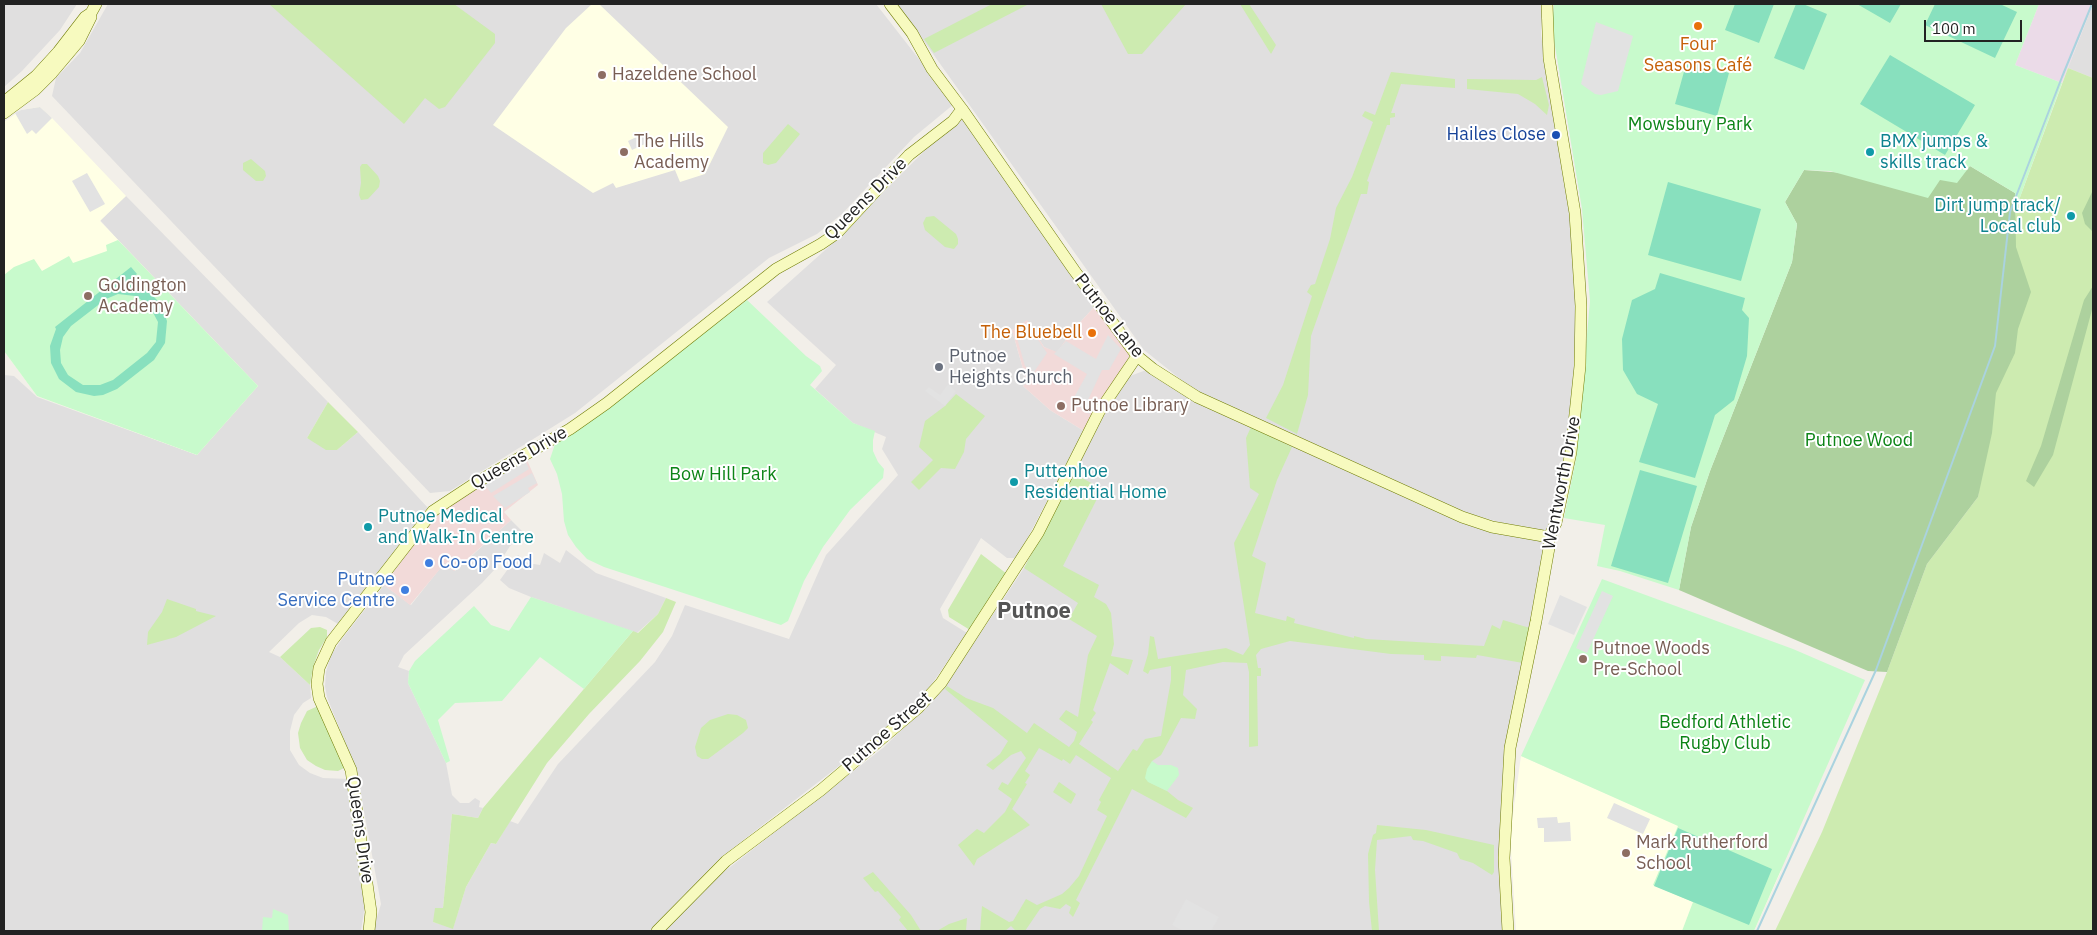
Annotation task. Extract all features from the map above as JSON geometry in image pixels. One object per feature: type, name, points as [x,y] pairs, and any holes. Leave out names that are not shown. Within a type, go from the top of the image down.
[{"type":"street","name":"Putnoe Lane","points":[[890,4],[912,33],[932,69],[1074,270],[1137,356],[1153,369],[1197,397],[1462,517],[1492,527],[1549,537]]},
{"type":"street","name":"Wentworth Drive","points":[[1508,931],[1504,858],[1510,748],[1536,621],[1549,548],[1549,537],[1556,524],[1571,452],[1580,366],[1581,306],[1575,213],[1549,58],[1546,4]]},
{"type":"street","points":[[4,102],[36,76],[94,8]]},
{"type":"street","points":[[4,113],[35,90],[70,52],[91,20],[94,8]]},
{"type":"street","name":"Queens Drive","points":[[369,931],[371,912],[351,770],[319,698],[317,684],[319,668],[331,642],[433,511],[482,479],[570,429],[607,403],[776,269],[821,244],[837,232],[909,155],[952,121],[962,109]]},
{"type":"street","name":"Putnoe Street","points":[[656,931],[726,861],[820,790],[918,708],[941,683],[1038,533],[1099,412],[1137,356]]},
{"type":"shaded area","points":[[4,4],[77,4],[60,30],[22,71],[4,87]]},
{"type":"shaded area","points":[[108,4],[876,4],[954,104],[914,137],[842,214],[817,234],[769,258],[575,413],[450,491],[430,493],[52,96],[56,78],[80,53]]},
{"type":"shaded area","points":[[592,4],[599,4],[728,127],[705,174],[680,182],[675,170],[616,188],[613,183],[593,193],[493,125],[566,28]]},
{"type":"shaded area","points":[[895,4],[1543,4],[1541,35],[1571,221],[1577,303],[1575,364],[1565,458],[1547,535],[1462,512],[1199,394],[1144,350],[916,30]]},
{"type":"shaded area","points":[[2039,4],[2093,4],[2062,83],[2015,65]]},
{"type":"shaded area","points":[[2093,4],[2093,78],[2068,68]]},
{"type":"shaded area","points":[[1596,22],[1633,36],[1618,91],[1601,95],[1595,94],[1581,84]]},
{"type":"shaded area","name":"Goldington Academy","points":[[40,107],[126,196],[100,221],[258,386],[197,455],[37,396],[4,351],[4,122],[21,110]]},
{"type":"shaded area","points":[[40,107],[52,118],[36,134],[32,130],[27,134],[15,113],[21,110]]},
{"type":"shaded area","points":[[961,114],[1096,305],[1073,330],[1057,353],[1044,347],[1027,321],[1012,330],[1027,383],[1023,386],[1050,410],[1084,431],[1017,558],[1007,558],[981,538],[940,609],[943,618],[967,633],[927,691],[870,742],[720,858],[650,931],[373,931],[381,904],[357,773],[327,697],[325,686],[326,672],[331,655],[342,639],[384,585],[411,605],[445,562],[455,571],[511,520],[525,534],[510,546],[496,568],[482,583],[404,655],[398,667],[409,671],[408,683],[446,763],[452,795],[460,803],[469,803],[475,798],[480,801],[479,807],[483,808],[478,818],[452,814],[443,908],[433,922],[453,928],[466,887],[491,843],[496,844],[510,821],[518,824],[558,764],[655,662],[672,636],[685,605],[789,639],[826,555],[898,475],[882,449],[886,437],[853,423],[815,389],[836,365],[767,302],[833,243]]},
{"type":"shaded area","points":[[645,133],[649,142],[632,150],[628,141]]},
{"type":"shaded area","points":[[87,173],[105,204],[90,212],[72,181]]},
{"type":"shaded area","points":[[126,196],[328,402],[307,438],[337,450],[358,432],[428,508],[338,624],[326,617],[312,615],[299,623],[269,652],[280,657],[310,685],[311,698],[303,703],[294,715],[290,731],[290,750],[299,765],[310,773],[323,778],[349,779],[365,905],[361,931],[4,931],[4,375],[14,376],[37,397],[197,455],[118,240],[100,220]]},
{"type":"shaded area","points":[[1096,305],[1128,346],[1129,357],[1084,431],[1050,410],[1023,386],[1027,383],[1012,330],[1027,320],[1044,347],[1057,352],[1073,330]]},
{"type":"shaded area","points":[[1023,326],[1029,336],[1034,334],[1047,353],[1034,372],[1025,366],[1015,331]]},
{"type":"shaded area","points":[[1108,335],[1121,349],[1109,370],[1102,370],[1088,400],[1095,405],[1089,414],[1072,401],[1087,374],[1054,354],[1066,341],[1096,359]]},
{"type":"shaded area","points":[[1149,369],[1460,522],[1545,542],[1504,787],[1505,931],[663,931],[698,892],[883,748],[942,691],[1024,568],[1105,414],[1130,376]]},
{"type":"shaded area","points":[[948,384],[956,391],[945,406],[925,391],[929,387],[940,395]]},
{"type":"shaded area","points":[[525,460],[529,469],[491,493],[484,484]]},
{"type":"shaded area","points":[[527,460],[538,485],[504,512],[511,520],[454,571],[445,563],[410,605],[384,585],[438,511]]},
{"type":"shaded area","points":[[532,473],[537,483],[528,488],[530,492],[505,508],[493,496]]},
{"type":"shaded area","points":[[566,550],[596,573],[666,598],[658,614],[637,633],[531,597],[509,588],[500,580],[518,555],[528,563],[540,565],[544,553],[560,563]]},
{"type":"shaded area","points":[[1602,591],[1613,596],[1587,653],[1576,648]]},
{"type":"shaded area","points":[[1560,595],[1587,607],[1574,635],[1548,624]]},
{"type":"shaded area","name":"Mark Rutherford School","points":[[1521,756],[1781,871],[1754,931],[1516,931],[1510,835]]},
{"type":"shaded area","points":[[1614,803],[1650,819],[1643,834],[1607,818]]},
{"type":"shaded area","points":[[1557,817],[1558,823],[1570,822],[1571,841],[1544,842],[1544,828],[1538,828],[1537,818]]},
{"type":"shaded area","points":[[1186,899],[1219,917],[1211,931],[1184,931],[1172,925]]},
{"type":"green space","points":[[269,4],[454,4],[495,34],[495,43],[445,107],[439,109],[425,98],[404,124]]},
{"type":"green space","points":[[992,4],[1029,4],[934,53],[924,39]]},
{"type":"green space","points":[[1101,4],[1186,4],[1142,54],[1128,54]]},
{"type":"green space","points":[[1240,4],[1249,4],[1276,45],[1271,54]]},
{"type":"green space","name":"Mowsbury Park","points":[[1554,4],[2039,4],[2015,65],[2062,83],[2016,208],[2015,193],[1970,166],[1957,183],[1940,180],[1928,198],[1830,171],[1804,170],[1785,202],[1797,224],[1792,262],[1710,471],[1691,527],[1679,590],[1620,571],[1597,566],[1605,525],[1564,518],[1576,459],[1590,301],[1582,209],[1552,28]]},
{"type":"green space","points":[[1735,4],[1774,4],[1759,43],[1725,30]]},
{"type":"green space","points":[[1796,4],[1803,4],[1827,14],[1804,70],[1774,58]]},
{"type":"green space","points":[[1857,4],[1901,4],[1890,23]]},
{"type":"green space","points":[[1935,4],[2000,4],[2017,12],[1995,58],[1925,25]]},
{"type":"green space","points":[[1890,55],[1975,105],[1945,155],[1860,104]]},
{"type":"green space","points":[[1687,61],[1729,73],[1717,116],[1675,104]]},
{"type":"green space","points":[[2068,68],[2093,78],[2093,931],[1775,931],[1822,832],[1887,672],[1927,564],[1978,497],[2016,208]]},
{"type":"green space","points":[[1391,72],[1455,79],[1455,88],[1401,84],[1391,113],[1395,113],[1395,117],[1390,118],[1390,125],[1387,125],[1367,181],[1369,182],[1367,194],[1361,194],[1311,336],[1308,395],[1297,434],[1266,418],[1283,385],[1312,296],[1307,292],[1311,285],[1315,284],[1330,239],[1336,208],[1352,177],[1373,122],[1362,116],[1365,111],[1375,115]]},
{"type":"green space","points":[[1542,77],[1549,105],[1547,115],[1535,104],[1518,94],[1467,89],[1467,79],[1536,80]]},
{"type":"green space","points":[[788,124],[800,134],[776,163],[768,165],[763,163],[763,153]]},
{"type":"green space","points":[[251,159],[265,171],[266,176],[263,181],[256,181],[243,170],[243,163]]},
{"type":"green space","points":[[362,164],[367,164],[380,181],[379,187],[368,199],[361,200],[359,195],[361,183],[360,167]]},
{"type":"green space","name":"Putnoe Wood","points":[[1970,166],[2015,193],[2016,247],[2031,292],[2018,329],[2015,353],[1996,393],[1992,433],[1978,497],[1927,564],[1887,672],[1868,671],[1679,590],[1691,527],[1710,471],[1792,262],[1797,224],[1785,202],[1804,170],[1940,180]]},
{"type":"green space","points":[[1668,182],[1761,209],[1741,281],[1648,255]]},
{"type":"green space","points":[[2093,190],[2093,232],[2085,224],[2082,213]]},
{"type":"green space","points":[[934,216],[956,234],[958,244],[954,249],[945,247],[925,230],[923,223],[926,217]]},
{"type":"green space","name":"Goldington Academy","points":[[118,240],[258,386],[197,455],[37,396],[4,351],[4,275],[14,267],[34,259],[42,271],[69,256],[73,263],[107,251],[106,245]]},
{"type":"green space","points":[[131,267],[137,274],[125,284],[149,292],[160,303],[167,321],[165,343],[154,360],[117,389],[103,395],[94,396],[76,392],[59,379],[51,363],[50,346],[55,327]],"holes":[[[118,294],[135,296],[149,305],[158,322],[156,342],[147,353],[113,380],[100,385],[83,385],[68,375],[61,363],[60,350],[63,337],[71,326],[106,299]]]},
{"type":"green space","points":[[1660,273],[1745,298],[1742,310],[1749,318],[1747,356],[1734,400],[1715,415],[1695,478],[1639,462],[1658,404],[1637,394],[1623,370],[1622,339],[1632,300],[1655,289]]},
{"type":"green space","points":[[2093,286],[2093,306],[2053,455],[2034,487],[2026,481],[2041,446],[2084,300]]},
{"type":"green space","name":"Bow Hill Park","points":[[747,300],[806,356],[820,366],[822,371],[810,385],[853,423],[875,431],[873,451],[884,469],[883,478],[850,510],[823,547],[804,581],[788,621],[781,625],[604,567],[587,559],[568,535],[564,521],[562,494],[557,474],[550,459],[555,444],[594,418]]},
{"type":"green space","points":[[956,394],[985,416],[966,439],[964,452],[955,469],[941,468],[919,490],[911,482],[933,460],[919,447],[925,421],[945,406]]},
{"type":"green space","points":[[328,402],[358,432],[337,450],[326,450],[307,438]]},
{"type":"green space","points":[[1251,427],[1292,447],[1277,480],[1252,556],[1266,563],[1255,613],[1286,621],[1287,616],[1295,619],[1294,623],[1354,638],[1354,636],[1366,639],[1484,646],[1492,625],[1500,629],[1503,620],[1530,628],[1523,663],[1477,655],[1476,658],[1441,656],[1441,661],[1424,660],[1424,655],[1391,654],[1290,641],[1261,649],[1256,655],[1258,668],[1261,668],[1261,676],[1257,676],[1258,746],[1249,747],[1249,672],[1247,663],[1223,662],[1186,670],[1183,695],[1197,709],[1195,719],[1181,718],[1161,755],[1152,761],[1149,782],[1193,808],[1186,818],[1132,789],[1076,900],[1080,903],[1073,917],[1069,913],[1071,907],[1066,904],[1060,909],[1045,906],[1040,909],[1025,931],[1016,931],[1011,926],[1005,931],[980,931],[982,906],[1009,922],[1013,921],[1026,899],[1037,905],[1062,894],[1069,888],[1079,876],[1107,816],[1097,810],[1101,802],[1099,800],[1111,778],[1076,755],[1070,764],[1039,748],[1025,771],[1030,775],[1025,783],[1027,784],[1012,809],[1030,825],[977,859],[974,866],[958,845],[977,829],[984,833],[1005,812],[1012,799],[998,789],[1002,782],[1008,785],[1026,758],[1021,751],[1011,755],[993,770],[986,765],[1000,754],[1008,741],[945,689],[947,686],[966,698],[993,708],[1027,733],[1034,723],[1069,747],[1074,741],[1077,732],[1059,719],[1066,710],[1078,717],[1088,655],[1097,636],[1069,619],[1078,603],[1024,568],[1075,474],[1102,489],[1063,566],[1099,585],[1094,597],[1106,604],[1111,613],[1114,644],[1111,656],[1133,660],[1128,675],[1110,663],[1093,710],[1096,713],[1091,720],[1093,722],[1079,744],[1118,771],[1133,749],[1137,751],[1145,739],[1161,736],[1171,680],[1171,666],[1150,670],[1148,674],[1143,671],[1148,654],[1150,636],[1154,637],[1158,659],[1226,648],[1243,655],[1250,645],[1234,543],[1259,494],[1250,488],[1246,438]]},
{"type":"green space","points":[[1640,470],[1697,486],[1668,583],[1611,566]]},
{"type":"green space","points":[[981,554],[1007,574],[970,630],[949,617],[948,610]]},
{"type":"green space","name":"Bedford Athletic Rugby Club","points":[[1602,579],[1793,649],[1865,680],[1754,931],[1682,931],[1693,902],[1653,885],[1678,826],[1521,756]]},
{"type":"green space","points":[[531,597],[633,631],[584,689],[540,657],[502,701],[455,703],[438,720],[450,761],[446,763],[408,683],[409,671],[415,661],[474,606],[491,625],[509,631]]},
{"type":"green space","points":[[666,598],[676,602],[663,632],[640,661],[589,714],[547,763],[496,844],[491,843],[466,887],[453,929],[433,922],[435,908],[443,908],[452,814],[478,818],[483,808],[633,631],[638,633],[658,614]]},
{"type":"green space","points":[[167,599],[196,609],[196,611],[216,616],[176,637],[147,645],[148,632],[162,612]]},
{"type":"green space","points":[[320,627],[327,630],[327,637],[319,650],[313,667],[310,685],[280,657],[311,628]]},
{"type":"green space","points":[[318,706],[346,767],[338,771],[325,770],[316,766],[307,760],[300,748],[298,733],[301,723],[307,711]]},
{"type":"green space","points":[[728,714],[737,715],[746,720],[748,728],[708,759],[702,759],[697,756],[695,747],[701,728],[710,720]]},
{"type":"green space","points":[[1152,761],[1158,765],[1171,765],[1178,768],[1179,775],[1167,791],[1148,782],[1145,778],[1147,769]]},
{"type":"green space","points":[[1059,782],[1076,794],[1071,804],[1053,792]]},
{"type":"green space","points":[[1377,825],[1426,830],[1494,845],[1494,872],[1492,875],[1473,863],[1460,859],[1457,853],[1423,841],[1413,840],[1411,836],[1377,840],[1375,870],[1379,931],[1372,931],[1368,854]]},
{"type":"green space","points":[[1678,828],[1772,869],[1749,925],[1654,886]]},
{"type":"green space","points":[[873,872],[911,915],[921,931],[908,931],[899,920],[901,917],[878,891],[875,892],[863,878]]},
{"type":"green space","points":[[273,909],[288,915],[289,931],[262,931],[263,917],[272,918]]},
{"type":"green space","points":[[967,918],[966,931],[937,931],[949,924]]},
{"type":"waterway","points":[[1757,931],[1876,670],[1995,346],[2010,212],[2092,4]]},
{"type":"place","name":"Four Seasons Café","points":[[1698,26]]},
{"type":"place","name":"Hazeldene School","points":[[602,75]]},
{"type":"place","name":"Hailes Close","points":[[1556,135]]},
{"type":"place","name":"The Hills Academy","points":[[624,152]]},
{"type":"place","name":"BMX jumps & skills track","points":[[1870,152]]},
{"type":"place","name":"Dirt jump track/ Local club","points":[[2071,216]]},
{"type":"place","name":"Goldington Academy","points":[[88,296]]},
{"type":"place","name":"The Bluebell","points":[[1092,333]]},
{"type":"place","name":"Putnoe Heights Church","points":[[939,367]]},
{"type":"place","name":"Putnoe Library","points":[[1061,406]]},
{"type":"place","name":"Puttenhoe Residential Home","points":[[1014,482]]},
{"type":"place","name":"Putnoe Medical and Walk-In Centre","points":[[368,527]]},
{"type":"place","name":"Co-op Food","points":[[429,563]]},
{"type":"place","name":"Putnoe Service Centre","points":[[405,590]]},
{"type":"place","name":"Putnoe Woods Pre-School","points":[[1583,659]]},
{"type":"place","name":"Mark Rutherford School","points":[[1626,853]]},
{"type":"district","name":"Putnoe","points":[[1034,612]]}]
